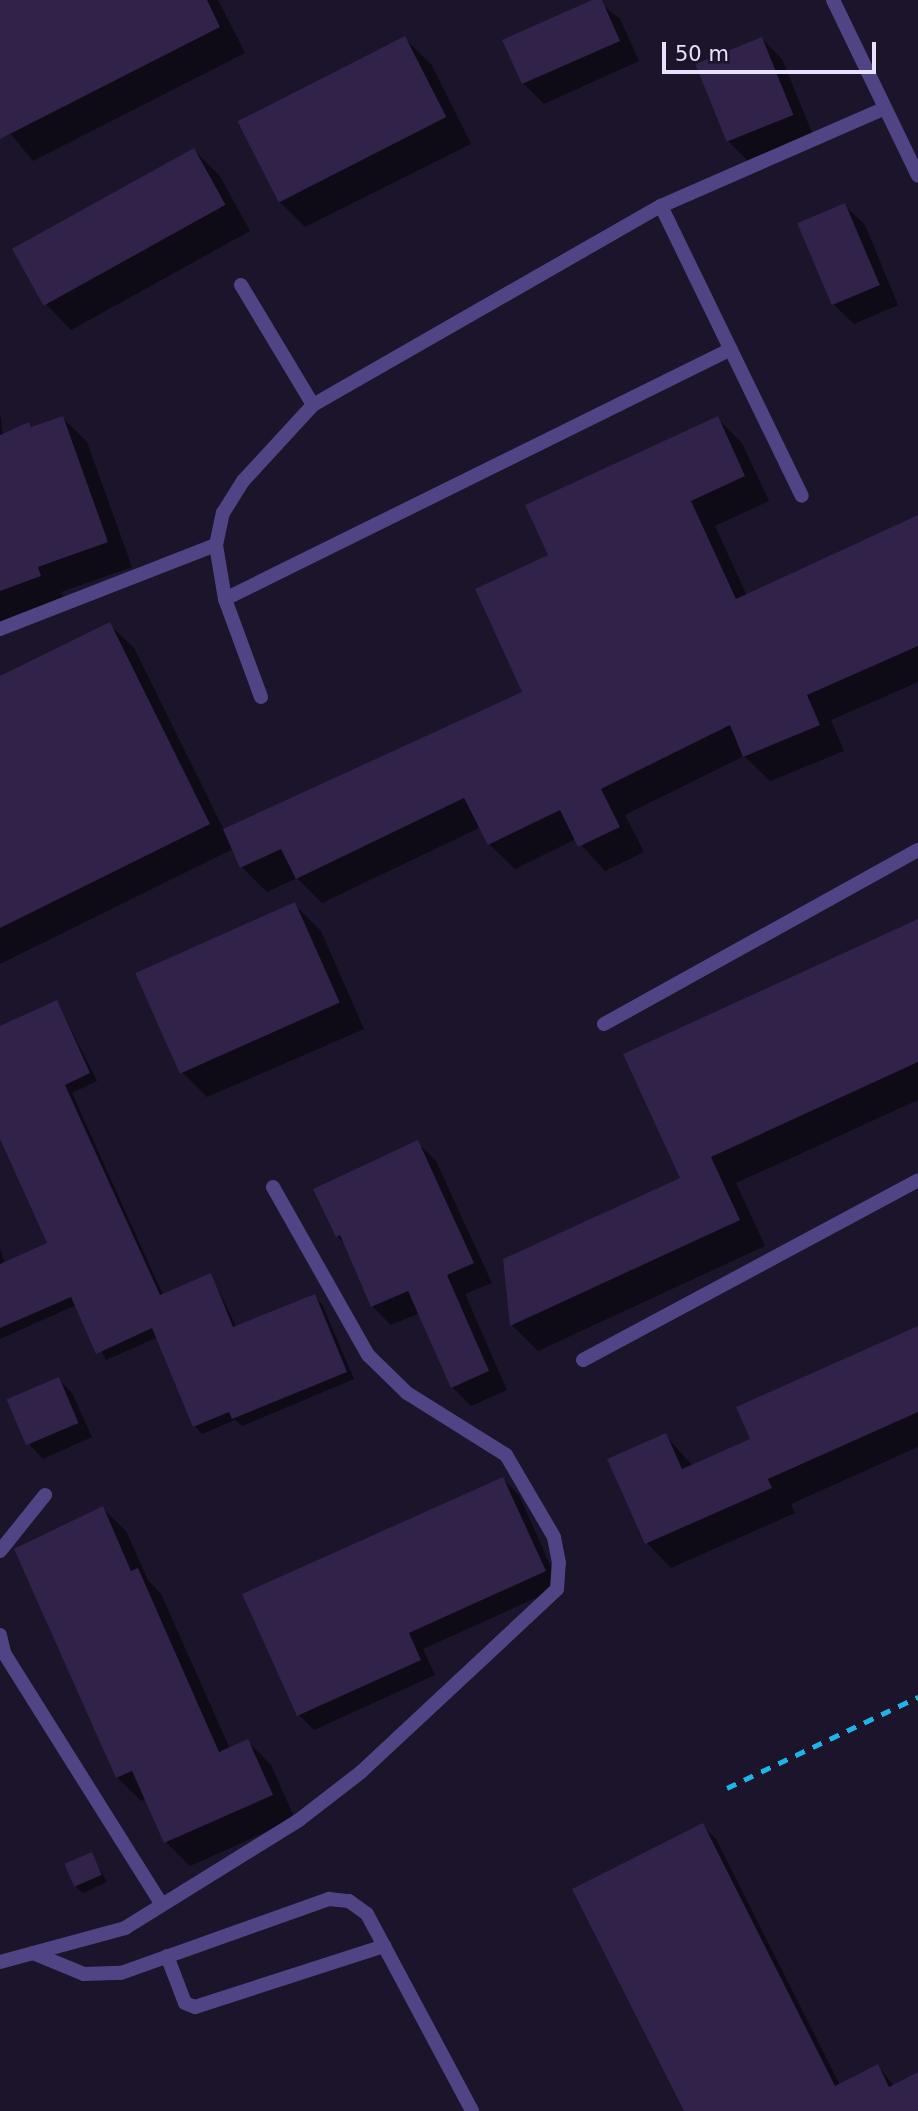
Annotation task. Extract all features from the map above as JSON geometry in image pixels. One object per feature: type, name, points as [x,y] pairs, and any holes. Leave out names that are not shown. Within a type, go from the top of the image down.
[{"type":"street","points":[[832,0],[918,176]]},
{"type":"street","points":[[261,697],[225,598],[216,545],[223,513],[243,481],[313,405],[661,206],[885,107]]},
{"type":"street","points":[[661,206],[802,496]]},
{"type":"street","points":[[241,285],[313,405]]},
{"type":"street","points":[[225,598],[732,349]]},
{"type":"street","points":[[0,629],[216,545]]},
{"type":"street","points":[[604,1024],[918,850]]},
{"type":"street","points":[[583,1360],[918,1180]]},
{"type":"street","points":[[0,1962],[125,1928],[299,1820],[361,1772],[557,1589],[560,1577],[554,1537],[506,1455],[407,1393],[368,1355],[273,1187]]},
{"type":"street","points":[[0,1551],[45,1495]]},
{"type":"street","points":[[0,1634],[4,1653],[162,1905]]},
{"type":"street","points":[[33,1953],[84,1974],[121,1973],[329,1899],[349,1901],[367,1914],[472,2111]]},
{"type":"street","points":[[167,1956],[186,2003],[195,2007],[384,1946]]},
{"type":"building","points":[[0,0],[207,0],[220,27],[0,139]]},
{"type":"building","points":[[592,0],[602,0],[620,41],[522,84],[502,40]]},
{"type":"building","points":[[405,36],[446,117],[279,202],[237,121]]},
{"type":"building","points":[[762,37],[793,115],[727,142],[695,64]]},
{"type":"building","points":[[194,148],[226,205],[44,306],[12,249]]},
{"type":"building","points":[[845,203],[880,285],[832,305],[797,223]]},
{"type":"building","points":[[63,416],[108,542],[38,567],[41,576],[0,591],[0,435],[29,422],[31,427]]},
{"type":"building","points":[[718,416],[745,476],[691,501],[736,599],[918,515],[918,646],[807,695],[820,725],[743,757],[730,725],[601,789],[620,827],[578,847],[560,810],[488,845],[464,798],[296,879],[281,849],[240,868],[223,829],[522,692],[475,589],[548,555],[525,505]]},
{"type":"building","points":[[110,622],[210,824],[0,928],[0,676]]},
{"type":"building","points":[[295,902],[340,1002],[180,1074],[135,973]]},
{"type":"building","points":[[918,919],[918,1062],[711,1157],[740,1220],[510,1326],[503,1259],[680,1178],[623,1054]]},
{"type":"building","points":[[57,1000],[90,1073],[65,1085],[160,1295],[211,1273],[233,1327],[315,1294],[347,1372],[232,1419],[229,1412],[193,1427],[152,1328],[96,1354],[71,1297],[0,1328],[0,1264],[47,1243],[0,1139],[0,1026]]},
{"type":"building","points":[[418,1140],[474,1263],[447,1275],[489,1371],[451,1388],[408,1291],[371,1307],[340,1235],[336,1237],[313,1189]]},
{"type":"building","points":[[918,1326],[918,1412],[768,1479],[772,1488],[645,1544],[607,1459],[666,1433],[682,1469],[750,1439],[736,1407]]},
{"type":"building","points":[[59,1377],[79,1423],[26,1445],[7,1399]]},
{"type":"building","points":[[503,1477],[546,1571],[409,1633],[421,1660],[297,1716],[242,1594]]},
{"type":"building","points":[[103,1506],[131,1571],[138,1568],[219,1752],[248,1739],[273,1795],[164,1843],[132,1771],[116,1778],[14,1549]]},
{"type":"building","points":[[703,1823],[835,2086],[878,2064],[889,2087],[918,2072],[918,2111],[684,2111],[572,1889]]},
{"type":"building","points":[[92,1852],[102,1875],[74,1887],[64,1864]]},
{"type":"railway","points":[[727,1788],[918,1697]]}]
